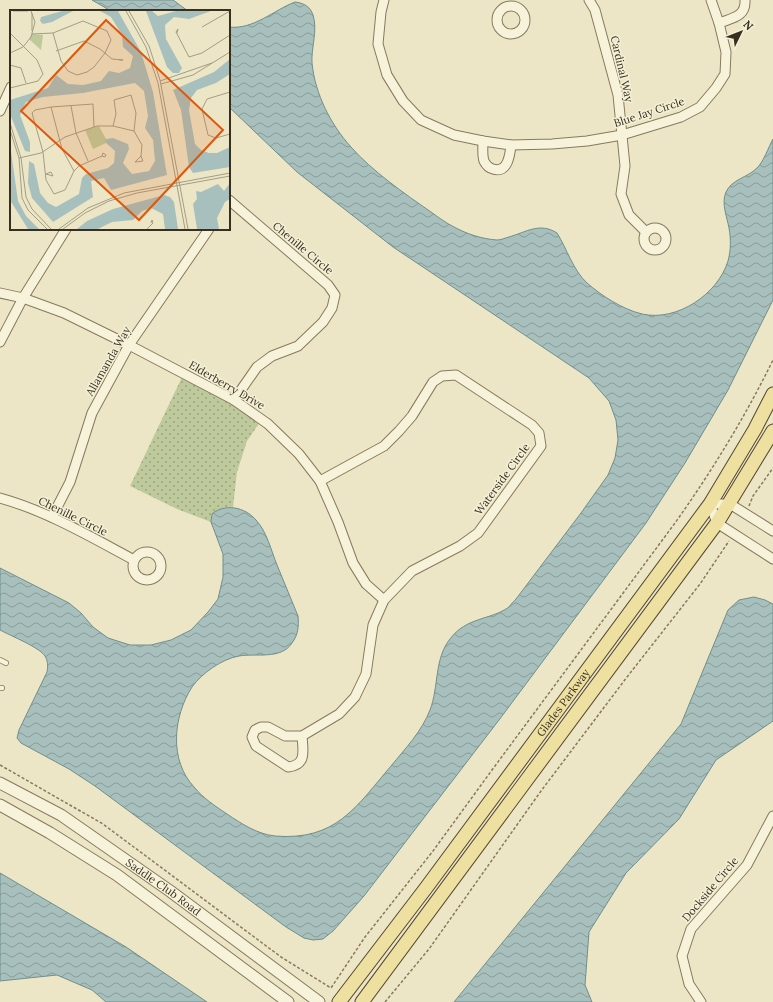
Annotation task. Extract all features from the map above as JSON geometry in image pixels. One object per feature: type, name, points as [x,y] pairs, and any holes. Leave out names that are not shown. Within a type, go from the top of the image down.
[{"type":"main road","name":"Glades Parkway","points":[[339,1002],[426,888],[710,504],[755,429],[773,394]]},
{"type":"main road","name":"Glades Parkway","points":[[362,1002],[717,523],[730,504],[773,431]]},
{"type":"street","name":"Blue Jay Circle","points":[[384,0],[381,12],[378,44],[386,75],[403,101],[421,120],[454,135],[512,145],[587,141],[622,135],[681,117],[700,107],[716,88],[725,74],[726,52],[719,23],[711,0]]},
{"type":"street","name":"Cardinal Way","points":[[589,0],[595,10],[618,95],[625,166],[621,194],[629,215],[646,232]]},
{"type":"street","points":[[719,23],[742,13],[746,7],[745,0]]},
{"type":"street","points":[[0,111],[10,89]]},
{"type":"street","points":[[483,141],[484,159],[486,165],[495,170],[502,169],[506,165],[512,145]]},
{"type":"street","name":"Chenille Circle","points":[[231,205],[328,285],[335,295],[332,308],[319,326],[298,346],[272,356],[257,367],[234,400]]},
{"type":"street","points":[[0,342],[23,298],[65,230]]},
{"type":"street","name":"Allamanda Way","points":[[52,517],[70,482],[92,413],[129,344],[208,230]]},
{"type":"street","name":"Elderberry Drive","points":[[0,292],[23,298],[64,313],[129,344],[234,400],[251,411],[284,438],[299,454],[320,481],[338,522],[353,563],[366,584],[384,600]]},
{"type":"street","name":"Waterside Circle","points":[[302,736],[338,714],[355,697],[366,674],[373,625],[384,600],[412,571],[460,546],[478,533],[541,446],[539,433],[532,425],[456,375],[442,376],[433,382],[412,416],[399,432],[384,446],[320,481]]},
{"type":"street","name":"Chenille Circle","points":[[0,498],[18,503],[52,517],[134,560]]},
{"type":"street","points":[[773,531],[730,504],[710,504],[717,523],[773,559]]},
{"type":"street","points":[[261,727],[268,727],[285,736],[302,736],[302,758],[298,764],[288,767],[256,746],[252,737],[255,730],[261,727]]},
{"type":"street","name":"Saddle Club Road","points":[[0,783],[61,816],[89,834],[170,891],[319,1002]]},
{"type":"street","name":"Saddle Club Road","points":[[0,805],[50,833],[117,875],[288,1002]]},
{"type":"street","name":"Dockside Circle","points":[[700,1002],[689,984],[682,956],[691,929],[746,865],[773,816]]},
{"type":"lane","points":[[0,660],[6,663]]},
{"type":"path","points":[[0,765],[103,824],[281,957],[330,988],[365,937],[433,851],[695,495],[754,399],[773,360]]},
{"type":"path","points":[[745,513],[753,496],[773,468]]},
{"type":"path","points":[[385,1002],[430,949],[541,791],[627,677],[700,584],[733,534]]},
{"type":"green space","points":[[184,373],[262,419],[247,441],[237,472],[233,507],[226,507],[212,514],[211,522],[177,509],[130,486]]},
{"type":"water","points":[[92,0],[173,0],[187,10],[109,10]]},
{"type":"water","points":[[295,2],[301,3],[310,9],[313,15],[315,27],[312,63],[320,97],[337,129],[359,156],[369,165],[400,190],[442,220],[469,234],[486,239],[497,240],[539,228],[545,228],[557,233],[574,266],[587,283],[613,302],[642,314],[669,314],[682,309],[694,303],[706,294],[715,284],[723,273],[730,253],[730,232],[724,205],[726,192],[732,184],[757,168],[764,158],[773,139],[773,300],[728,390],[685,463],[646,523],[499,720],[364,896],[333,931],[323,939],[313,940],[304,938],[286,927],[95,786],[69,769],[21,743],[17,738],[19,730],[47,672],[48,664],[45,656],[37,649],[0,630],[0,568],[69,603],[81,613],[93,627],[108,638],[130,645],[151,645],[171,640],[191,630],[218,599],[223,577],[223,554],[211,522],[212,514],[223,508],[235,508],[241,509],[256,520],[266,536],[298,616],[297,634],[292,643],[281,652],[268,655],[239,656],[226,660],[213,667],[201,677],[192,687],[181,711],[176,738],[177,751],[180,764],[194,787],[214,805],[244,825],[256,831],[275,836],[296,836],[314,833],[329,827],[343,818],[355,807],[367,795],[413,740],[427,718],[430,710],[435,692],[441,655],[450,639],[463,627],[502,611],[509,607],[516,599],[608,475],[615,458],[618,440],[616,420],[609,401],[589,378],[393,247],[297,172],[230,108],[230,27],[238,27],[255,23]]},
{"type":"water","points":[[754,597],[773,604],[773,721],[716,760],[679,819],[626,873],[589,932],[585,985],[592,1002],[454,1002],[681,724],[728,610],[739,600]]},
{"type":"water","points":[[0,873],[126,947],[207,1002],[106,1002],[92,990],[57,975],[0,981]]}]
